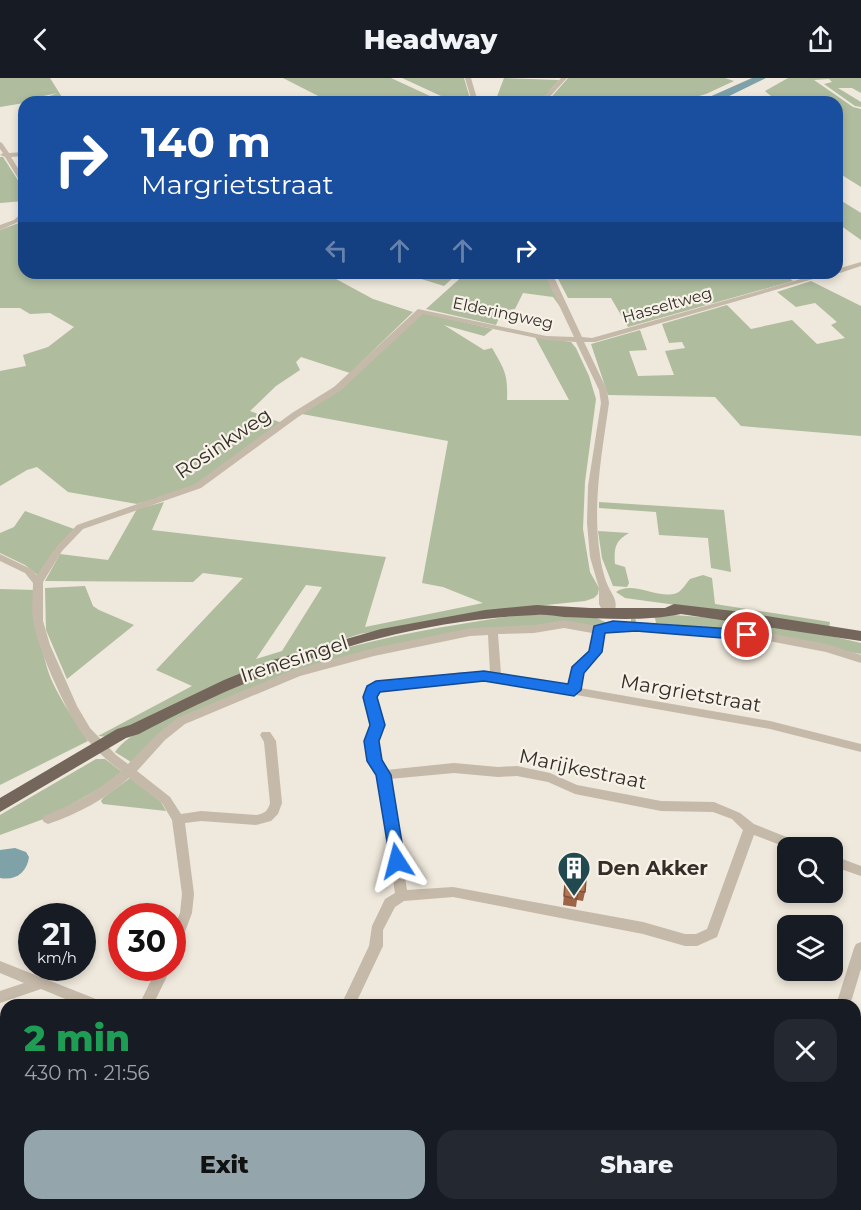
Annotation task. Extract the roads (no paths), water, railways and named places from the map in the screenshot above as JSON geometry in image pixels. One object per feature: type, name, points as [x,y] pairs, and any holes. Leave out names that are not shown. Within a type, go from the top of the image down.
[{"type":"main road","points":[[0,806],[64,769],[79,765],[103,748],[127,738],[134,729],[211,691],[286,662],[351,642],[421,626],[491,614],[609,607],[665,613],[681,610],[742,616],[861,636]]},
{"type":"main road","points":[[836,633],[861,641]]},
{"type":"street","points":[[468,78],[473,96]]},
{"type":"street","points":[[548,96],[564,78]]},
{"type":"street","points":[[0,144],[3,155],[18,175]]},
{"type":"street","points":[[3,155],[18,154]]},
{"type":"street","points":[[0,228],[18,218]]},
{"type":"street","points":[[843,269],[861,264]]},
{"type":"street","points":[[551,279],[603,390],[605,399],[593,486],[592,523],[595,557],[609,607]]},
{"type":"street","name":"Hasseltweg","points":[[580,341],[592,340],[809,279]]},
{"type":"street","name":"Elderingweg","points":[[421,311],[546,338],[580,341]]},
{"type":"street","name":"Rosinkweg","points":[[38,582],[59,549],[80,527],[198,486],[295,415],[337,388],[421,311]]},
{"type":"street","points":[[0,557],[28,571],[38,582],[38,621],[45,645],[72,706],[86,731],[129,771],[166,800],[178,819],[188,894],[186,913]]},
{"type":"street","name":"Irenesingel","points":[[48,819],[89,802],[129,771],[171,727],[229,699],[287,676],[374,652],[470,632],[534,629],[564,624],[598,630],[613,626],[648,626],[769,637],[827,648],[861,659]]},
{"type":"street","points":[[493,630],[496,677]]},
{"type":"street","points":[[574,690],[577,671],[596,652],[598,630]]},
{"type":"street","name":"Margrietstraat","points":[[383,775],[375,761],[372,741],[377,725],[370,697],[372,690],[381,685],[451,678],[496,677],[574,690],[770,725],[861,748]]},
{"type":"street","points":[[178,819],[201,816],[256,820],[267,818],[274,811],[276,803],[270,741],[266,735]]},
{"type":"street","name":"Marijkestraat","points":[[383,775],[454,768],[517,771],[550,778],[574,789],[661,806],[714,807],[736,816],[750,828],[777,839]]},
{"type":"street","points":[[383,775],[402,896]]},
{"type":"street","points":[[351,999],[376,946],[377,930],[390,903],[402,896],[453,892],[643,928],[685,940],[697,940],[712,933],[750,828]]},
{"type":"street","points":[[843,864],[861,871]]},
{"type":"street","points":[[845,999],[861,948]]},
{"type":"street","points":[[0,967],[81,999]]},
{"type":"street","points":[[149,999],[158,981]]},
{"type":"street","points":[[0,997],[41,983]]},
{"type":"water","points":[[752,78],[766,78],[729,96],[712,96]]},
{"type":"water","points":[[15,848],[26,852],[29,857],[26,867],[16,877],[0,878],[0,850]]},
{"type":"place","name":"Den Akker","points":[[574,897]]}]
